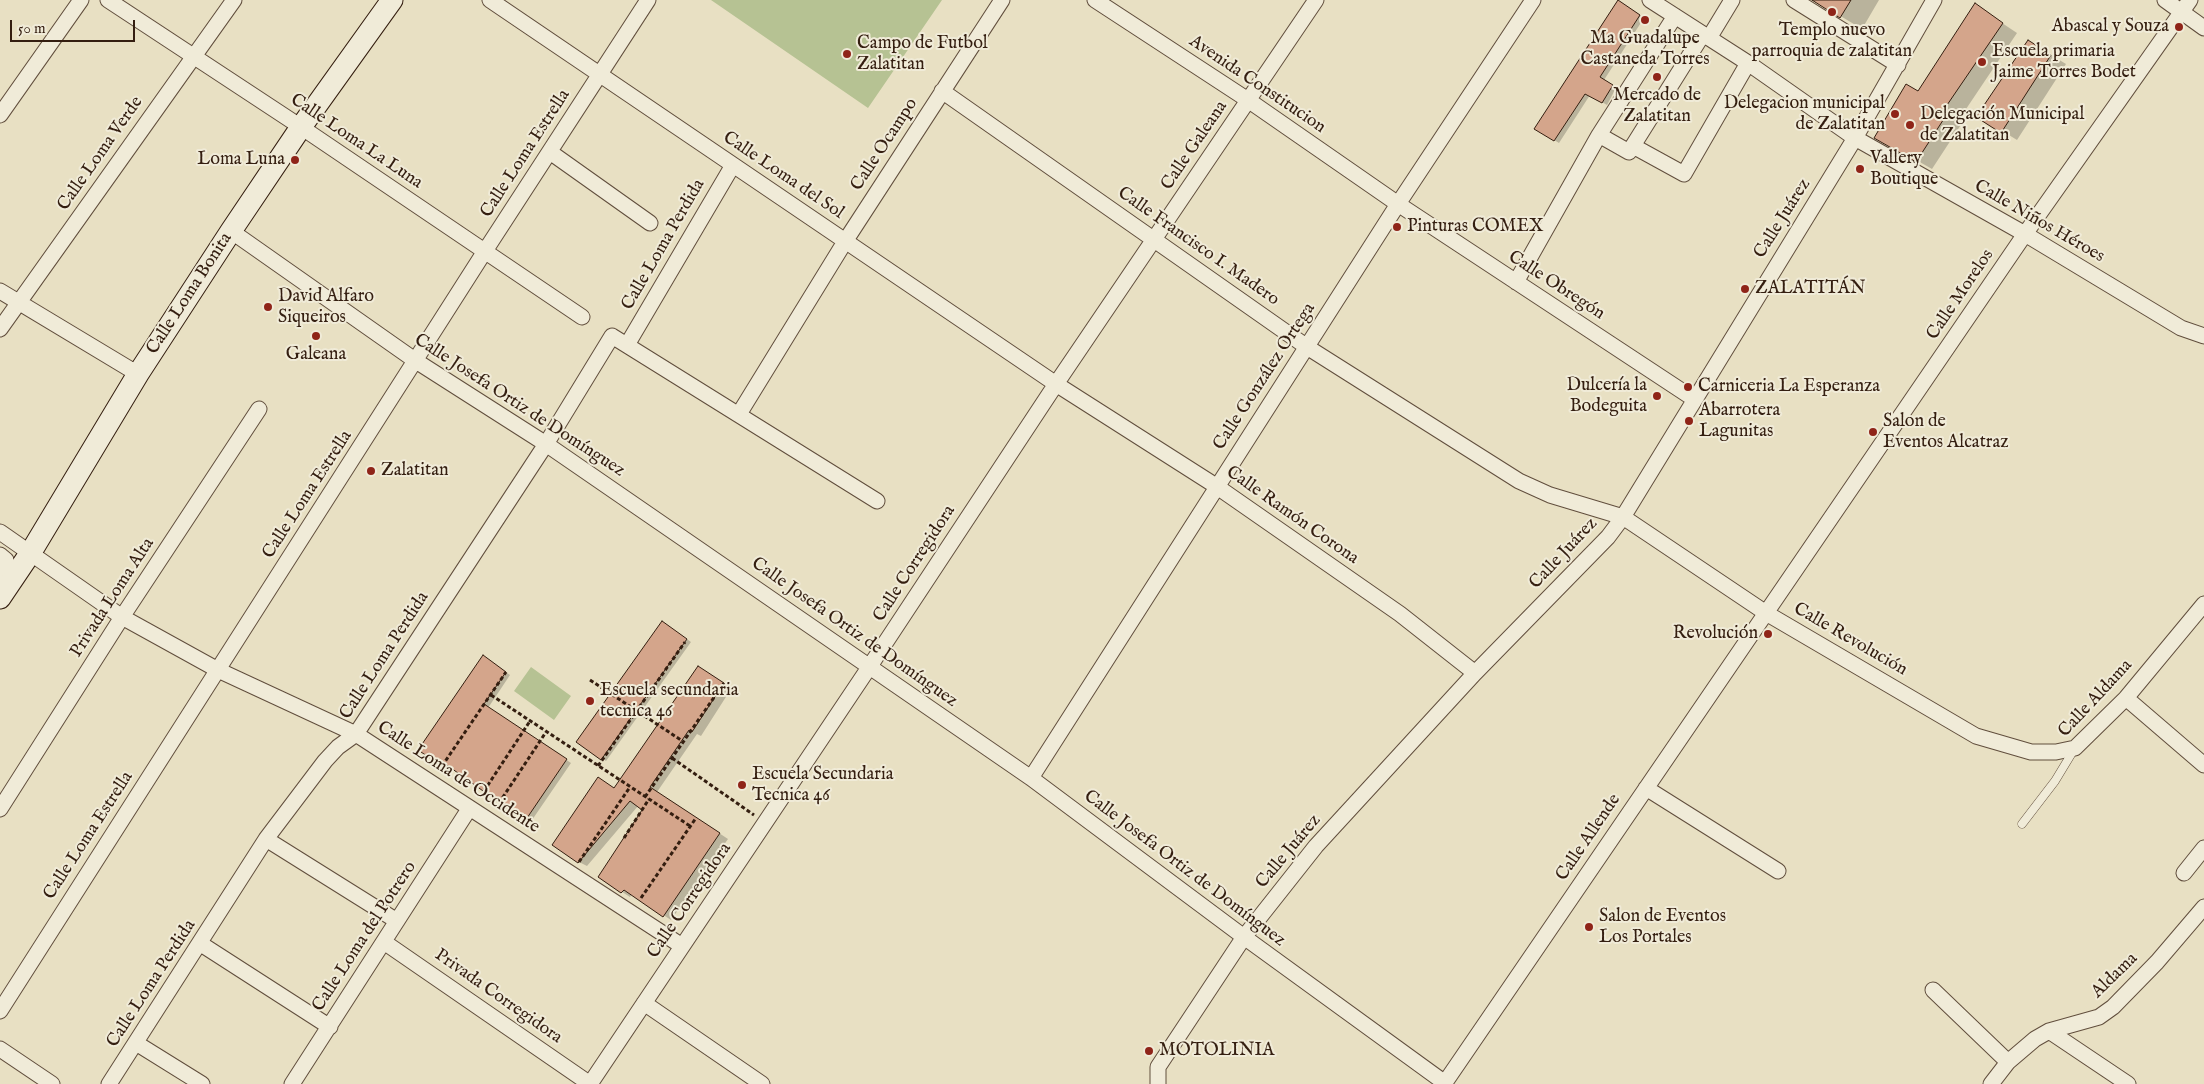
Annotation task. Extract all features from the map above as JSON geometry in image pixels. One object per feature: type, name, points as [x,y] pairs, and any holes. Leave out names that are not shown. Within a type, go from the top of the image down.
[{"type":"street","points":[[0,115],[81,0]]},
{"type":"street","name":"Calle Loma La Luna","points":[[108,0],[301,126],[582,317]]},
{"type":"street","name":"Calle Loma Verde","points":[[0,330],[234,0]]},
{"type":"street","name":"Calle Loma Bonita","points":[[0,598],[31,552],[138,374],[231,231],[301,126],[392,0]]},
{"type":"street","name":"Calle Loma del Sol","points":[[490,0],[1056,384]]},
{"type":"street","name":"Calle Loma Estrella","points":[[0,1011],[485,251],[648,0]]},
{"type":"street","name":"Calle Ocampo","points":[[739,414],[846,240],[1002,0]]},
{"type":"street","name":"Avenida Constitucion","points":[[1095,0],[1248,100],[1398,204]]},
{"type":"street","name":"Calle Galeana","points":[[1155,239],[1316,0]]},
{"type":"street","name":"Calle González Ortega","points":[[1031,778],[1216,486],[1398,204],[1533,0]]},
{"type":"street","name":"Calle Niños Héroes","points":[[1650,0],[1748,64],[1855,138],[2025,234],[2181,328],[2204,336]]},
{"type":"street","points":[[1599,135],[1629,152],[1732,0]]},
{"type":"street","points":[[1794,0],[1898,65]]},
{"type":"street","name":"Calle Juárez","points":[[1158,1084],[1158,1067],[1244,937],[1316,846],[1475,673],[1608,537],[1623,517],[1855,138],[1934,0]]},
{"type":"street","points":[[2165,0],[2186,6],[2204,28]]},
{"type":"street","name":"Calle Morelos","points":[[1766,613],[2025,234],[2186,6]]},
{"type":"street","points":[[1516,282],[1599,135],[1675,16]]},
{"type":"street","points":[[1633,146],[1684,174],[1748,64]]},
{"type":"street","name":"Calle Francisco I. Madero","points":[[942,91],[1307,347],[1519,481],[1550,495],[1623,517]]},
{"type":"street","points":[[550,152],[650,223]]},
{"type":"street","name":"Calle Loma Perdida","points":[[109,1084],[201,944],[266,839],[325,761],[338,747],[356,734],[546,444],[612,336],[627,345],[733,165]]},
{"type":"street","name":"Calle Obregón","points":[[1398,204],[1694,399]]},
{"type":"street","name":"Calle Josefa Ortiz de Domínguez","points":[[231,231],[416,361],[546,444],[1031,778],[1444,1083]]},
{"type":"street","name":"Calle Corregidora","points":[[590,1084],[1056,384],[1155,239]]},
{"type":"street","points":[[0,291],[138,374]]},
{"type":"street","points":[[627,345],[877,501]]},
{"type":"street","name":"Calle Ramón Corona","points":[[1056,384],[1216,486],[1400,614],[1475,673]]},
{"type":"street","name":"Privada Loma Alta","points":[[0,809],[122,617],[259,409]]},
{"type":"street","name":"Calle Revolución","points":[[1623,517],[1766,613],[1976,736],[2031,752],[2056,752],[2075,748]]},
{"type":"street","name":"Calle Loma de Occidente","points":[[0,532],[122,617],[218,670],[356,734],[682,946]]},
{"type":"street","points":[[0,556],[6,560],[0,576]]},
{"type":"street","name":"Calle Aldama","points":[[2075,748],[2126,698],[2204,604]]},
{"type":"street","name":"Calle Allende","points":[[1444,1083],[1766,613]]},
{"type":"street","points":[[2126,698],[2204,765]]},
{"type":"street","points":[[1646,788],[1778,871]]},
{"type":"street","name":"Calle Loma del Potrero","points":[[292,1084],[469,809]]},
{"type":"street","points":[[266,839],[397,922]]},
{"type":"street","points":[[2184,873],[2204,848]]},
{"type":"street","name":"Aldama","points":[[1991,1084],[2008,1062],[2035,1039],[2049,1031],[2099,1016],[2113,1007],[2157,962],[2204,908]]},
{"type":"street","name":"Privada Corregidora","points":[[384,942],[590,1084]]},
{"type":"street","points":[[201,944],[330,1027]]},
{"type":"street","points":[[1933,990],[2008,1062]]},
{"type":"street","points":[[644,1003],[762,1084]]},
{"type":"street","points":[[2049,1031],[2128,1084]]},
{"type":"street","points":[[136,1043],[202,1084]]},
{"type":"street","points":[[0,1049],[52,1084]]},
{"type":"lane","name":"Calle Aldama","points":[[2022,824],[2055,781],[2075,748]]},
{"type":"path","points":[[598,766],[685,642]]},
{"type":"path","points":[[442,766],[506,672]]},
{"type":"path","points":[[590,680],[684,742]]},
{"type":"path","points":[[624,838],[672,758],[724,684]]},
{"type":"path","points":[[491,695],[690,826]]},
{"type":"path","points":[[484,790],[530,721]]},
{"type":"path","points":[[499,803],[546,732]]},
{"type":"path","points":[[672,758],[765,822]]},
{"type":"path","points":[[579,862],[630,787]]},
{"type":"path","points":[[641,898],[696,818]]},
{"type":"green space","name":"Campo de Futbol Zalatitan","points":[[711,0],[942,0],[868,108]]},
{"type":"green space","points":[[531,667],[571,696],[554,720],[514,691]]},
{"type":"building","points":[[1618,0],[1640,15],[1600,77],[1613,85],[1602,103],[1585,94],[1554,141],[1534,129]]},
{"type":"building","points":[[1812,0],[1851,0],[1840,18]]},
{"type":"building","points":[[1975,3],[2003,23],[1945,108],[1949,111],[1916,162],[1874,138],[1906,84],[1918,91]]},
{"type":"building","points":[[2028,40],[2051,55],[2001,133],[1976,117]]},
{"type":"building","points":[[662,621],[687,639],[601,760],[576,742]]},
{"type":"building","points":[[483,655],[506,672],[484,704],[567,759],[525,821],[444,763],[442,766],[418,750]]},
{"type":"building","points":[[698,666],[724,683],[692,732],[689,730],[650,787],[720,833],[663,917],[624,890],[621,893],[598,877],[642,810],[630,801],[578,863],[552,845],[598,777],[614,788]]},
{"type":"place","name":"Templo nuevo parroquia de zalatitan","points":[[1832,12]]},
{"type":"place","name":"Ma Guadalupe Castaneda Torres","points":[[1645,20]]},
{"type":"place","name":"Abascal y Souza","points":[[2179,27]]},
{"type":"place","name":"Campo de Futbol Zalatitan","points":[[847,54]]},
{"type":"place","name":"Escuela primaria Jaime Torres Bodet","points":[[1982,62]]},
{"type":"place","name":"Mercado de Zalatitan","points":[[1657,77]]},
{"type":"place","name":"Delegacion municipal de Zalatitan","points":[[1895,114]]},
{"type":"place","name":"Delegación Municipal de Zalatitan","points":[[1910,125]]},
{"type":"place","name":"Loma Luna","points":[[295,160]]},
{"type":"place","name":"Vallery Boutique","points":[[1860,169]]},
{"type":"place","name":"Pinturas COMEX","points":[[1397,227]]},
{"type":"place","name":"ZALATITÁN","points":[[1745,289]]},
{"type":"place","name":"David Alfaro Siqueiros","points":[[268,307]]},
{"type":"place","name":"Galeana","points":[[316,336]]},
{"type":"place","name":"Carniceria La Esperanza","points":[[1688,387]]},
{"type":"place","name":"Dulcería la Bodeguita","points":[[1657,396]]},
{"type":"place","name":"Abarrotera Lagunitas","points":[[1689,421]]},
{"type":"place","name":"Salon de Eventos Alcatraz","points":[[1873,432]]},
{"type":"place","name":"Zalatitan","points":[[371,471]]},
{"type":"place","name":"Revolución","points":[[1768,634]]},
{"type":"place","name":"Escuela secundaria tecnica 46","points":[[590,701]]},
{"type":"place","name":"Escuela Secundaria Tecnica 46","points":[[742,785]]},
{"type":"place","name":"Salon de Eventos Los Portales","points":[[1589,927]]},
{"type":"place","name":"MOTOLINIA","points":[[1149,1051]]}]
